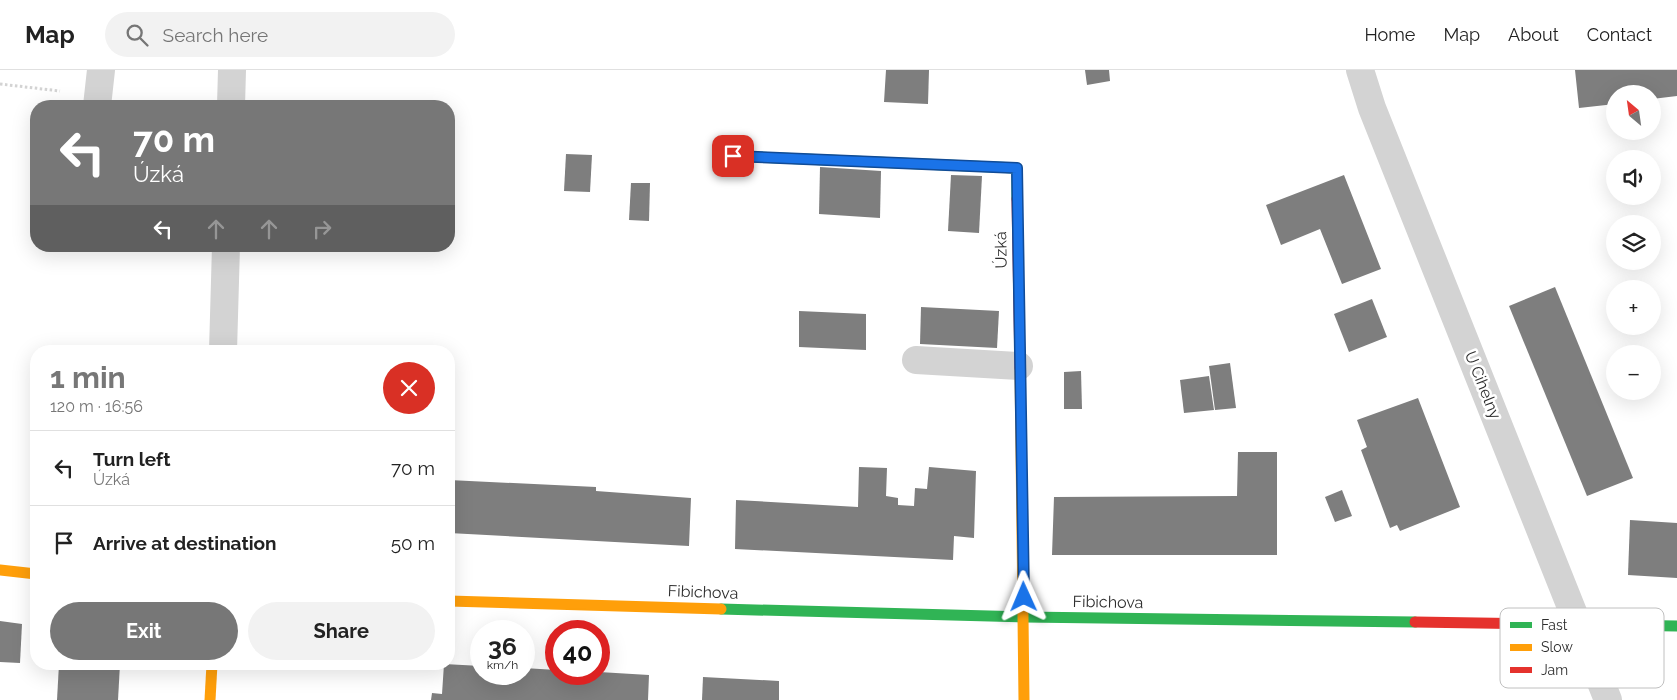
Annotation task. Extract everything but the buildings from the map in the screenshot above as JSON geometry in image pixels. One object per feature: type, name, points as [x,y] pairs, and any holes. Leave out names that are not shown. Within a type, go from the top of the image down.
[{"type":"street","points":[[97,100],[99,70]]},
{"type":"street","points":[[231,100],[232,70]]},
{"type":"street","name":"U Cihelny","points":[[1360,70],[1372,108],[1573,608]]},
{"type":"street","name":"Úzká","points":[[733,156],[1017,168],[1019,366],[1025,617],[1024,700]]},
{"type":"street","points":[[223,345],[226,252]]},
{"type":"street","points":[[916,360],[1019,366]]},
{"type":"street","points":[[0,570],[30,573]]},
{"type":"street","name":"Fibichova","points":[[455,601],[1025,617],[1500,623]]},
{"type":"street","name":"Fibichova","points":[[1664,626],[1677,626]]},
{"type":"street","points":[[210,700],[212,670]]},
{"type":"street","name":"U Cihelny","points":[[1603,688],[1608,700]]},
{"type":"path","points":[[0,84],[60,91]]},
{"type":"traffic: fast","points":[[733,156],[1017,168],[1017,199]]},
{"type":"traffic: fast","points":[[721,609],[1025,617],[1415,622]]},
{"type":"traffic: fast","points":[[1664,626],[1677,626]]},
{"type":"traffic: slow","points":[[1020,368],[1024,700]]},
{"type":"traffic: slow","points":[[0,570],[30,573]]},
{"type":"traffic: slow","points":[[455,601],[721,609]]},
{"type":"traffic: slow","points":[[210,700],[212,670]]},
{"type":"traffic: jam","points":[[1017,199],[1020,368]]},
{"type":"traffic: jam","points":[[1415,622],[1500,623]]},
{"type":"route","points":[[733,156],[1017,168],[1024,597]]}]
